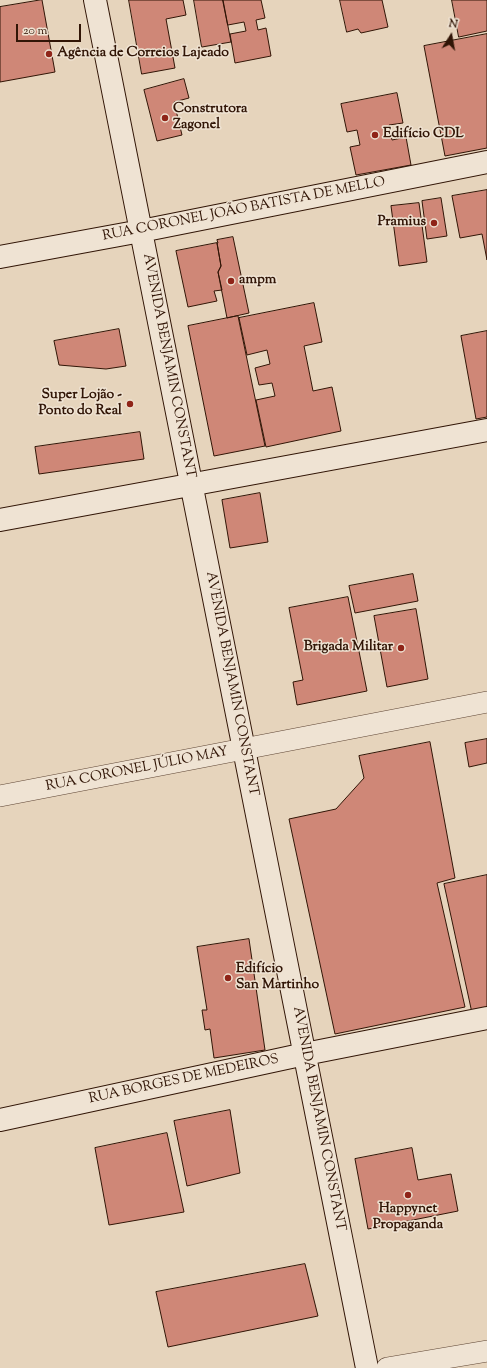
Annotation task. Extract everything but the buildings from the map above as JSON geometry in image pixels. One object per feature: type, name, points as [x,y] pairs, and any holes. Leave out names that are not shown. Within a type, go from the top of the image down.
[{"type":"main road","name":"AVENIDA BENJAMIN CONSTANT","points":[[95,0],[368,1368]]},
{"type":"main road","name":"RUA CORONEL JOÃO BATISTA DE MELLO","points":[[0,256],[141,231],[487,162]]},
{"type":"main road","points":[[0,520],[487,430]]},
{"type":"main road","name":"RUA BORGES DE MEDEIROS","points":[[0,1120],[305,1054],[487,1018]]},
{"type":"street","name":"RUA CORONEL JÚLIO MAY","points":[[0,796],[487,702]]},
{"type":"street","points":[[387,1368],[487,1351]]},
{"type":"place","name":"Agência de Correios Lajeado","points":[[49,54]]},
{"type":"place","name":"Construtora Zagonel","points":[[165,118]]},
{"type":"place","name":"Edifício CDL","points":[[375,135]]},
{"type":"place","name":"Pramius","points":[[434,223]]},
{"type":"place","name":"ampm","points":[[231,281]]},
{"type":"place","name":"Super Lojão - Ponto do Real","points":[[130,404]]},
{"type":"place","name":"Brigada Militar","points":[[401,648]]},
{"type":"place","name":"Edifício San Martinho","points":[[228,978]]},
{"type":"place","name":"Happynet Propaganda","points":[[408,1195]]}]
